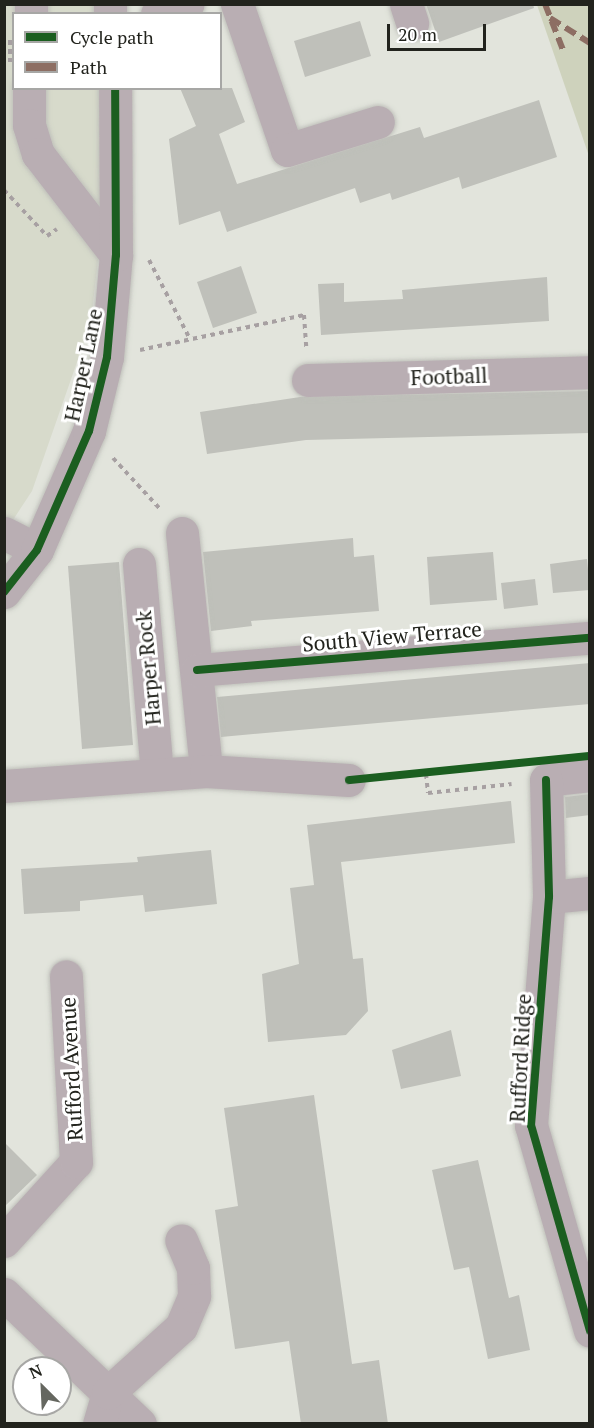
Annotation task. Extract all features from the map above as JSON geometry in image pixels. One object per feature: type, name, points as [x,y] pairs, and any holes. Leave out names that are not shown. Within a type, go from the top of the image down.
[{"type":"street","points":[[163,12],[187,4]]},
{"type":"street","points":[[237,4],[287,150],[378,122]]},
{"type":"street","points":[[29,90],[29,124],[38,154],[129,252]]},
{"type":"street","name":"Harper Lane","points":[[4,592],[37,550],[88,431],[107,357],[129,252],[115,90]]},
{"type":"street","name":"Football","points":[[308,380],[590,372]]},
{"type":"street","points":[[4,533],[37,550]]},
{"type":"street","points":[[182,533],[206,771]]},
{"type":"street","name":"Harper Rock","points":[[139,564],[158,772]]},
{"type":"street","name":"South View Terrace","points":[[197,670],[590,638]]},
{"type":"street","points":[[4,786],[158,772],[206,771],[349,780]]},
{"type":"street","points":[[546,780],[590,775]]},
{"type":"street","name":"Rufford Ridge","points":[[546,780],[549,897],[531,1125],[581,1274],[590,1331]]},
{"type":"street","points":[[549,897],[590,893]]},
{"type":"street","name":"Rufford Avenue","points":[[4,1241],[76,1162],[66,976]]},
{"type":"street","points":[[99,1424],[108,1392],[181,1327],[194,1296],[193,1268],[181,1240]]},
{"type":"street","points":[[4,1294],[140,1424]]},
{"type":"path","points":[[129,252],[190,339]]},
{"type":"path","points":[[107,357],[304,315],[308,380]]},
{"type":"path","points":[[88,431],[182,533]]},
{"type":"path","points":[[426,774],[428,793],[546,780]]},
{"type":"shaded area","points":[[5,5],[126,5],[125,12],[12,12],[12,90],[117,90],[91,322],[32,491],[5,532]]},
{"type":"green space","points":[[537,5],[589,5],[589,156]]},
{"type":"building","points":[[426,4],[533,4],[534,8],[439,42]]},
{"type":"building","points":[[360,21],[371,56],[305,77],[294,41]]},
{"type":"building","points":[[232,88],[245,122],[219,134],[237,184],[420,127],[424,138],[539,100],[557,157],[462,189],[459,177],[392,200],[390,193],[360,203],[355,188],[227,232],[220,211],[179,225],[169,139],[196,126],[181,90]]},
{"type":"building","points":[[241,266],[257,313],[213,328],[197,282]]},
{"type":"building","points":[[547,277],[549,321],[321,335],[318,284],[344,283],[344,302],[403,299],[402,290]]},
{"type":"building","points":[[590,391],[590,433],[306,440],[207,454],[200,412],[300,397]]},
{"type":"building","points":[[353,538],[354,557],[374,555],[379,611],[251,621],[252,626],[211,631],[203,552]]},
{"type":"building","points":[[493,552],[497,600],[430,605],[427,557]]},
{"type":"building","points":[[587,559],[590,590],[553,593],[550,564]]},
{"type":"building","points":[[119,562],[133,745],[82,749],[68,566]]},
{"type":"building","points":[[535,579],[538,605],[504,609],[501,583]]},
{"type":"building","points":[[590,663],[590,704],[221,737],[217,697]]},
{"type":"building","points":[[590,794],[590,815],[566,818],[565,797]]},
{"type":"building","points":[[511,801],[515,843],[341,862],[353,959],[363,958],[368,1011],[346,1035],[268,1042],[262,974],[299,964],[290,888],[314,885],[307,825]]},
{"type":"building","points":[[211,850],[217,904],[145,912],[143,895],[80,901],[80,911],[24,914],[21,869],[138,862],[137,857]]},
{"type":"building","points":[[451,1030],[461,1076],[401,1089],[392,1050]]},
{"type":"building","points":[[314,1095],[352,1364],[379,1360],[388,1424],[301,1424],[289,1341],[235,1349],[215,1210],[238,1206],[224,1108]]},
{"type":"building","points":[[4,1142],[37,1175],[4,1207]]},
{"type":"building","points":[[478,1160],[509,1298],[519,1295],[530,1350],[488,1359],[469,1267],[454,1270],[432,1170]]},
{"type":"marked path","points":[[545,4],[563,50]]},
{"type":"marked path","points":[[550,18],[590,43]]},
{"type":"cycle path","points":[[4,592],[37,550],[89,431],[107,357],[116,255],[115,90]]},
{"type":"cycle path","points":[[197,670],[590,638]]},
{"type":"cycle path","points":[[349,780],[590,756]]},
{"type":"cycle path","points":[[546,780],[549,897],[531,1125],[590,1331]]}]
